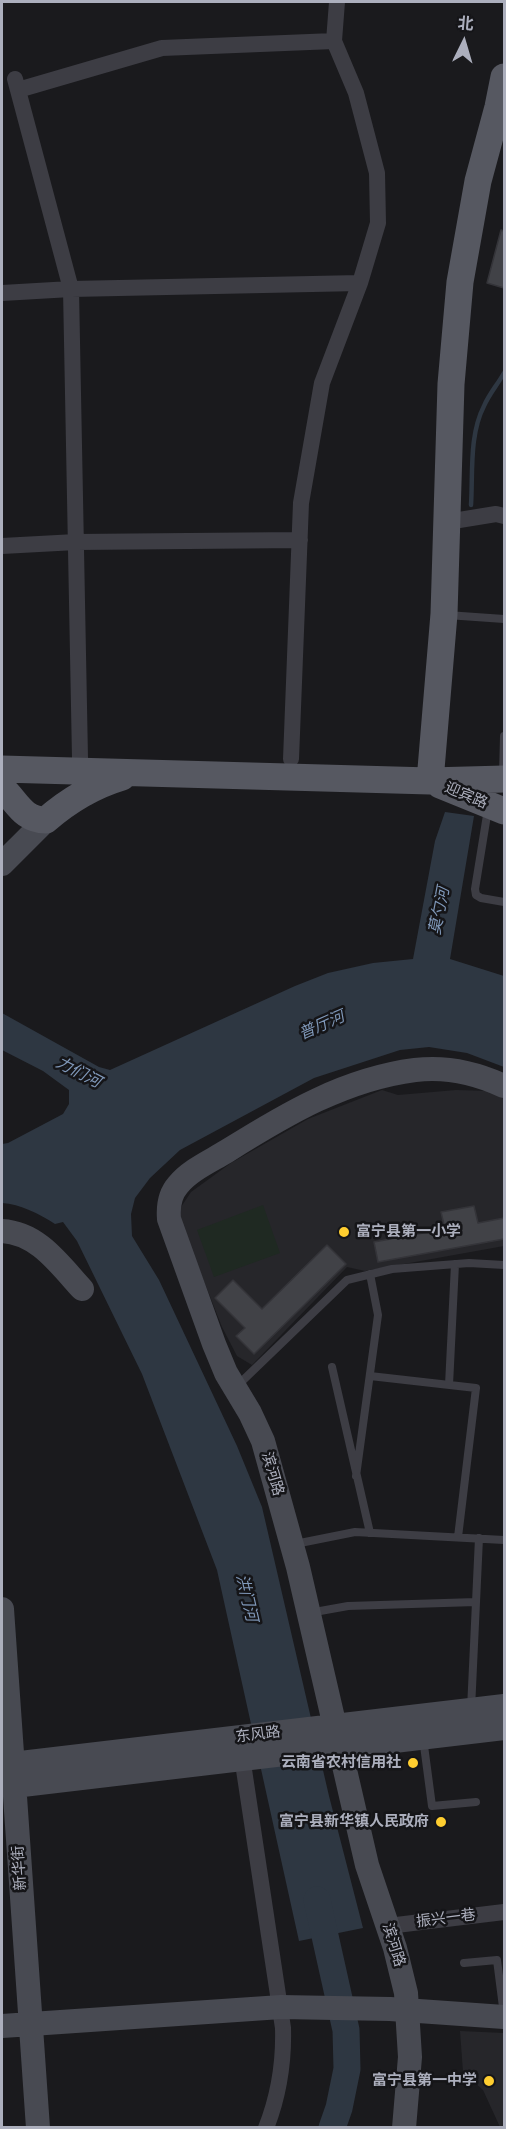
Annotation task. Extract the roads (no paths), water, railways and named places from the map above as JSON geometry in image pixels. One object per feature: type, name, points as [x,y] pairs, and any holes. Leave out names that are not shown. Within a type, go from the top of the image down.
[{"type":"main road","points":[[10,797],[14,799],[13,769],[71,764],[138,773],[430,781],[444,614],[451,384],[460,282],[477,181],[501,106],[504,77]]},
{"type":"main road","points":[[70,801],[71,764]]},
{"type":"main road","points":[[10,797],[30,817],[46,820],[70,801],[102,784],[138,773]]},
{"type":"main road","name":"迎宾路","points":[[430,781],[504,779]]},
{"type":"main road","name":"迎宾路","points":[[430,781],[496,808]]},
{"type":"street","points":[[291,759],[301,503],[322,383],[360,283],[378,223],[377,172],[356,93],[334,41],[337,2]]},
{"type":"street","points":[[71,764],[76,542],[71,289],[16,84],[162,48],[334,41]]},
{"type":"street","points":[[2,293],[71,289],[360,283]]},
{"type":"street","points":[[447,522],[496,514],[504,515]]},
{"type":"street","points":[[2,546],[76,542],[300,540]]},
{"type":"street","points":[[10,797],[23,815],[25,825],[21,844]]},
{"type":"street","points":[[2,864],[46,820]]},
{"type":"street","name":"滨河路","points":[[404,2127],[410,2057],[408,2010],[401,1971],[367,1864],[309,1613],[263,1441],[214,1344],[169,1219],[171,1198],[178,1184],[188,1175],[296,1109],[321,1097],[374,1079],[417,1070],[446,1070],[476,1075],[504,1086]]},
{"type":"street","points":[[2,1230],[15,1232],[35,1242],[82,1289]]},
{"type":"street","name":"新华街","points":[[2,1609],[4,1693],[13,1775],[38,2127]]},
{"type":"street","name":"东风路","points":[[13,1775],[337,1737],[471,1710],[504,1706]]},
{"type":"street","name":"东风路","points":[[337,1737],[423,1738],[504,1728]]},
{"type":"street","points":[[241,1748],[281,2007],[284,2049],[278,2091],[266,2127]]},
{"type":"street","name":"振兴一巷","points":[[388,1926],[504,1912]]},
{"type":"street","points":[[2,2026],[281,2007],[408,2010],[504,2016]]},
{"type":"lane","points":[[444,614],[504,619]]},
{"type":"lane","points":[[504,736],[504,779]]},
{"type":"lane","points":[[496,808],[475,889],[476,895],[481,898],[504,902]]},
{"type":"lane","points":[[235,1389],[347,1280],[392,1269],[455,1264],[504,1265]]},
{"type":"lane","points":[[449,1385],[455,1264]]},
{"type":"lane","points":[[356,1476],[378,1310],[370,1274]]},
{"type":"lane","points":[[332,1367],[370,1533]]},
{"type":"lane","points":[[370,1376],[476,1388],[458,1537]]},
{"type":"lane","points":[[292,1545],[340,1533],[504,1539]]},
{"type":"lane","points":[[471,1710],[479,1538]]},
{"type":"lane","points":[[309,1613],[348,1606],[476,1602]]},
{"type":"lane","points":[[423,1738],[432,1806],[476,1802]]},
{"type":"lane","points":[[464,1963],[497,1960],[504,2016]]},
{"type":"water","points":[[445,812],[474,816],[450,959],[504,976],[504,1067],[467,1053],[429,1047],[400,1050],[314,1078],[180,1150],[150,1178],[135,1198],[131,1214],[132,1236],[159,1280],[237,1446],[262,1507],[329,1796],[363,1928],[299,1941],[217,1570],[142,1374],[77,1241],[63,1222],[55,1224],[30,1210],[2,1203],[2,1144],[63,1114],[69,1104],[69,1090],[43,1071],[2,1050],[2,1013],[99,1067],[110,1070],[328,973],[373,963],[413,959],[435,841]]},
{"type":"waterway","name":"莫勺河","points":[[471,505],[476,429],[486,402],[504,373]]},
{"type":"waterway","name":"洪门河","points":[[317,1900],[346,2030],[347,2069],[339,2108],[332,2128]]},
{"type":"place","name":"富宁县第一小学","points":[[344,1232]]},
{"type":"place","name":"云南省农村信用社","points":[[413,1763]]},
{"type":"place","name":"富宁县新华镇人民政府","points":[[441,1822]]},
{"type":"place","name":"富宁县第一中学","points":[[489,2081]]},
{"type":"water label","name":"普厅河","points":[[322,1026]]},
{"type":"water label","name":"力们河","points":[[78,1073]]}]
